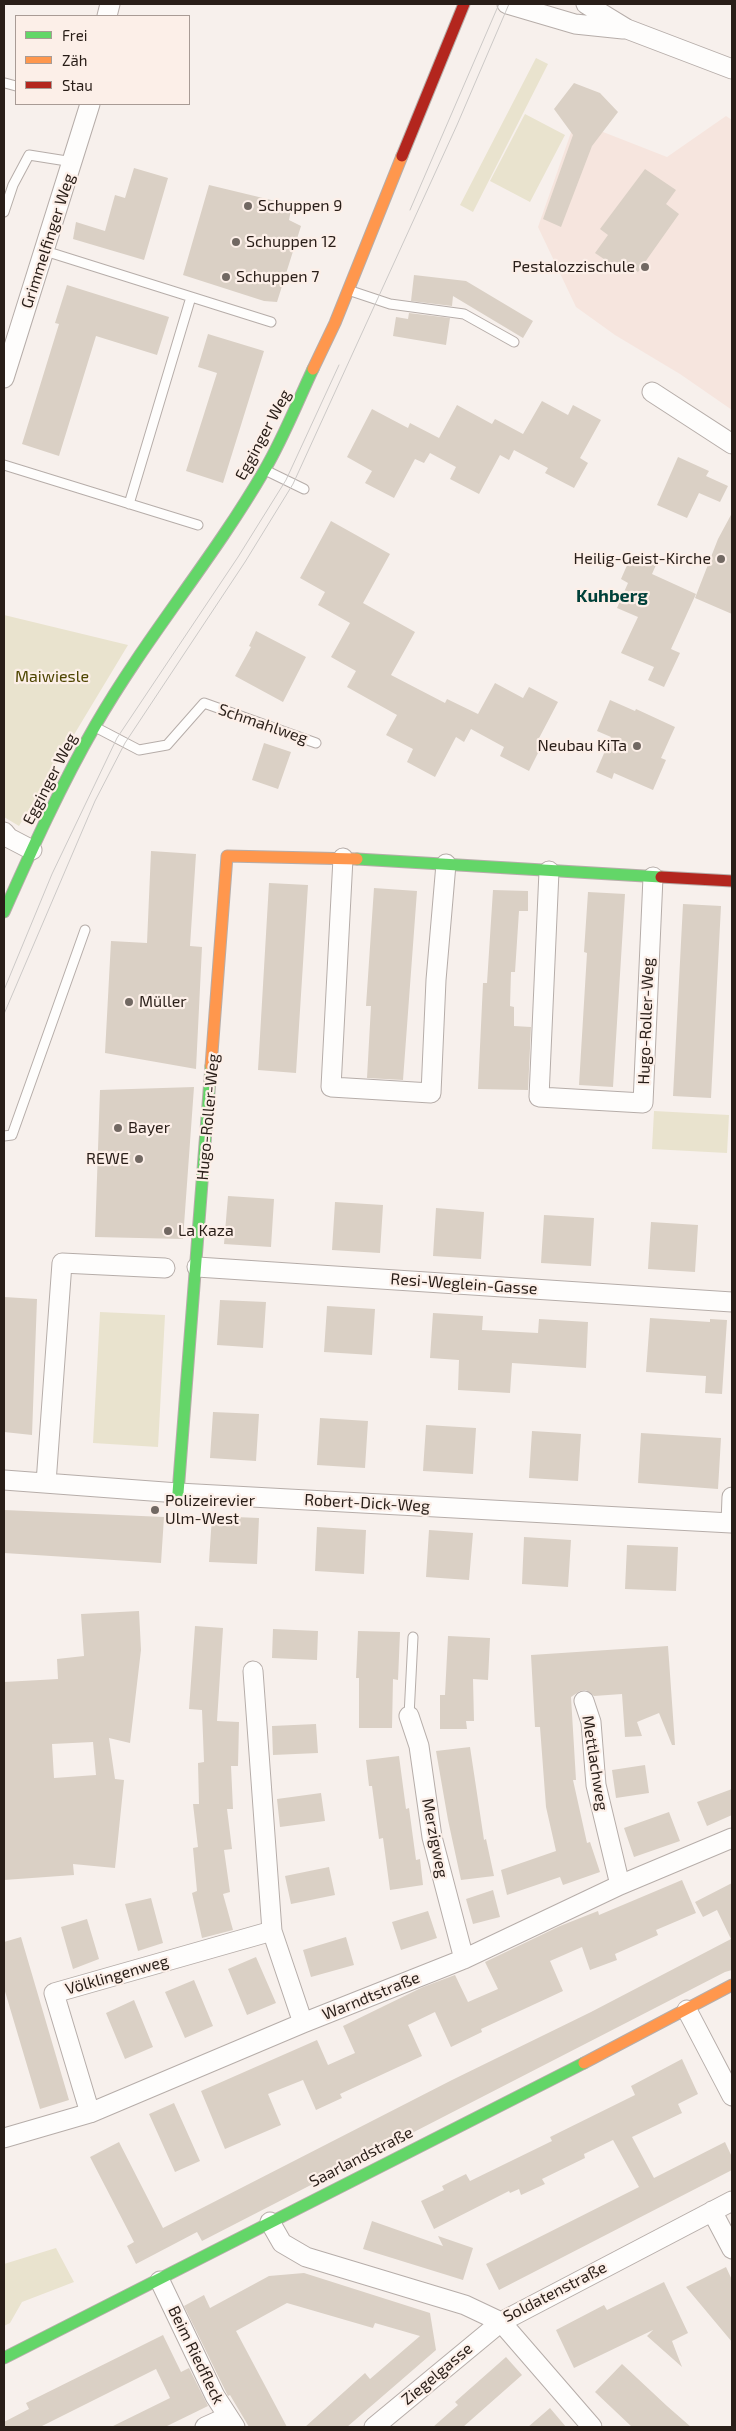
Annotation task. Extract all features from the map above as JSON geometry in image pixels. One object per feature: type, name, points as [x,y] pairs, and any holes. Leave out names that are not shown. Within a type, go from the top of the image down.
[{"type":"street","name":"Egginger Weg","points":[[4,912],[32,850],[95,726],[145,645],[217,545],[265,470],[316,365],[349,290],[464,4]]},
{"type":"street","points":[[507,4],[575,24],[626,30]]},
{"type":"street","points":[[586,4],[626,30],[732,69]]},
{"type":"street","name":"Grimmelfinger Weg","points":[[4,378],[90,105]]},
{"type":"street","points":[[652,392],[732,444]]},
{"type":"street","points":[[4,832],[9,838],[32,850]]},
{"type":"street","name":"Hugo-Roller-Weg","points":[[178,1493],[227,856],[343,858],[732,880]]},
{"type":"street","points":[[343,858],[331,1087],[431,1092],[436,980],[446,864]]},
{"type":"street","name":"Hugo-Roller-Weg","points":[[549,870],[539,1097],[643,1103],[653,877]]},
{"type":"street","points":[[46,1483],[62,1263],[165,1268]]},
{"type":"street","name":"Resi-Weglein-Gasse","points":[[196,1267],[732,1302]]},
{"type":"street","name":"Robert-Dick-Weg","points":[[4,1480],[178,1493],[731,1523],[732,1497]]},
{"type":"street","points":[[253,1671],[272,1931],[304,2023]]},
{"type":"street","name":"Mettlachweg","points":[[584,1700],[591,1722],[596,1785],[620,1885]]},
{"type":"street","name":"Merzigweg","points":[[409,1716],[420,1746],[432,1837],[464,1959]]},
{"type":"street","name":"Warndtstraße","points":[[4,2138],[90,2113],[304,2023],[464,1959],[620,1885],[732,1838]]},
{"type":"street","name":"Völklingenweg","points":[[90,2113],[54,1993],[272,1931]]},
{"type":"street","name":"Saarlandstraße","points":[[4,2358],[160,2281],[270,2222],[687,2010],[732,1985]]},
{"type":"street","points":[[687,2010],[732,2096]]},
{"type":"street","name":"Soldatenstraße","points":[[270,2222],[282,2243],[306,2257],[465,2305],[501,2322],[732,2200]]},
{"type":"street","points":[[712,2211],[732,2249]]},
{"type":"street","name":"Beim Riedfleck","points":[[160,2281],[214,2396],[231,2422]]},
{"type":"street","points":[[501,2322],[592,2427]]},
{"type":"street","name":"Ziegelgasse","points":[[374,2427],[501,2322]]},
{"type":"street","points":[[205,2427],[231,2422]]},
{"type":"lane","points":[[5,83],[15,86]]},
{"type":"lane","points":[[4,212],[13,185],[29,155],[73,162]]},
{"type":"lane","points":[[45,251],[270,322]]},
{"type":"lane","points":[[349,290],[390,304],[464,314],[514,342]]},
{"type":"lane","points":[[129,504],[191,297]]},
{"type":"lane","points":[[4,465],[198,525]]},
{"type":"lane","points":[[265,470],[304,489]]},
{"type":"lane","name":"Schmahlweg","points":[[95,726],[139,750],[167,745],[204,703],[316,743]]},
{"type":"lane","points":[[4,1136],[12,1135],[85,930]]},
{"type":"lane","points":[[409,1716],[413,1637]]},
{"type":"shaded area","name":"Pestalozzischule","points":[[726,116],[732,120],[732,410],[680,374],[615,335],[576,307],[538,227],[575,121],[667,157]]},
{"type":"green space","points":[[536,58],[548,64],[473,212],[460,205]]},
{"type":"green space","points":[[525,114],[565,135],[530,202],[490,181]]},
{"type":"green space","name":"Maiwiesle","points":[[4,615],[128,645],[19,826],[4,817]]},
{"type":"green space","points":[[654,1111],[729,1115],[727,1153],[652,1149]]},
{"type":"green space","points":[[100,1312],[165,1315],[158,1447],[93,1443]]},
{"type":"green space","points":[[56,2248],[74,2282],[22,2302],[10,2323],[4,2326],[4,2264]]},
{"type":"building","points":[[574,83],[600,93],[618,112],[592,146],[561,227],[543,219],[573,135],[554,109]]},
{"type":"building","points":[[134,168],[168,178],[144,260],[73,239],[76,222],[105,231],[115,195],[125,198]]},
{"type":"building","points":[[645,169],[676,190],[666,204],[679,214],[638,272],[624,262],[619,269],[595,253],[608,235],[600,229]]},
{"type":"building","points":[[209,185],[292,205],[289,220],[301,226],[277,302],[264,301],[183,275]]},
{"type":"building","points":[[414,275],[466,281],[533,321],[523,338],[453,296],[452,306],[411,301]]},
{"type":"building","points":[[67,285],[169,317],[157,355],[96,336],[59,456],[22,444],[59,324],[55,323]]},
{"type":"building","points":[[409,313],[450,318],[446,345],[393,336],[396,317],[408,319]]},
{"type":"building","points":[[208,334],[264,351],[223,483],[186,471],[217,373],[198,367]]},
{"type":"building","points":[[542,401],[568,415],[573,405],[601,420],[580,458],[588,463],[574,488],[545,473],[548,468],[514,450],[509,460],[500,455],[479,494],[450,479],[456,467],[430,453],[424,463],[415,459],[394,498],[365,483],[372,471],[347,457],[372,409],[408,428],[410,423],[439,438],[457,405],[492,424],[495,419],[523,434]]},
{"type":"building","points":[[678,457],[709,471],[706,476],[728,486],[720,502],[699,493],[687,518],[657,505]]},
{"type":"building","name":"Heilig-Geist-Kirche","points":[[732,513],[732,614],[695,598],[718,539]]},
{"type":"building","points":[[331,521],[390,554],[363,603],[415,632],[391,675],[445,703],[447,699],[478,714],[495,683],[523,698],[529,687],[558,702],[537,742],[542,745],[529,771],[500,756],[504,747],[471,729],[464,742],[456,737],[435,777],[407,762],[413,749],[386,735],[397,715],[347,687],[356,671],[331,657],[350,623],[318,605],[325,592],[300,578]]},
{"type":"building","points":[[632,554],[656,565],[652,574],[696,594],[671,649],[680,653],[664,687],[648,680],[654,667],[621,653],[638,617],[617,608],[628,583],[621,579]]},
{"type":"building","points":[[256,631],[306,657],[283,702],[235,676],[251,647],[249,646]]},
{"type":"building","name":"Neubau KiTa","points":[[610,700],[635,711],[636,709],[675,727],[661,758],[666,760],[653,790],[614,773],[612,779],[596,772],[611,737],[597,731]]},
{"type":"building","points":[[264,743],[291,752],[278,789],[252,780]]},
{"type":"building","points":[[151,851],[196,854],[190,946],[202,947],[196,1069],[105,1053],[111,941],[147,943]]},
{"type":"building","points":[[269,883],[308,885],[296,1073],[258,1070]]},
{"type":"building","points":[[374,888],[417,891],[403,1080],[367,1078],[371,1006],[366,1006]]},
{"type":"building","points":[[493,890],[528,891],[528,911],[519,911],[515,972],[511,972],[510,1006],[514,1007],[514,1026],[531,1027],[528,1090],[478,1089],[483,983],[487,983]]},
{"type":"building","points":[[588,892],[625,894],[613,1087],[579,1085],[587,953],[584,952]]},
{"type":"building","points":[[683,904],[721,906],[711,1098],[673,1096]]},
{"type":"building","points":[[194,1087],[183,1239],[95,1237],[100,1090]]},
{"type":"building","points":[[228,1196],[274,1199],[271,1247],[224,1244]]},
{"type":"building","points":[[335,1202],[383,1205],[380,1253],[332,1250]]},
{"type":"building","points":[[436,1208],[484,1212],[481,1259],[433,1256]]},
{"type":"building","points":[[544,1215],[594,1218],[591,1266],[541,1263]]},
{"type":"building","points":[[651,1222],[698,1225],[695,1272],[648,1269]]},
{"type":"building","points":[[4,1297],[37,1299],[32,1435],[4,1432]]},
{"type":"building","points":[[220,1300],[266,1302],[263,1348],[217,1345]]},
{"type":"building","points":[[327,1306],[375,1309],[372,1355],[324,1352]]},
{"type":"building","points":[[433,1313],[483,1316],[482,1330],[538,1333],[539,1319],[588,1322],[586,1368],[512,1363],[510,1393],[458,1390],[459,1360],[430,1358]]},
{"type":"building","points":[[650,1318],[710,1322],[710,1319],[727,1320],[722,1394],[705,1393],[706,1376],[646,1372]]},
{"type":"building","points":[[213,1412],[259,1414],[256,1461],[210,1458]]},
{"type":"building","points":[[320,1418],[368,1421],[365,1468],[317,1465]]},
{"type":"building","points":[[426,1425],[476,1428],[473,1474],[423,1471]]},
{"type":"building","points":[[532,1431],[581,1434],[578,1481],[529,1478]]},
{"type":"building","points":[[641,1433],[721,1438],[718,1489],[638,1483]]},
{"type":"building","points":[[4,1510],[164,1517],[161,1563],[4,1553]]},
{"type":"building","points":[[212,1516],[259,1518],[257,1564],[209,1562]]},
{"type":"building","points":[[317,1527],[366,1530],[364,1574],[315,1571]]},
{"type":"building","points":[[429,1530],[473,1533],[469,1580],[426,1577]]},
{"type":"building","points":[[524,1537],[571,1540],[568,1587],[522,1584]]},
{"type":"building","points":[[627,1545],[678,1547],[676,1591],[625,1589]]},
{"type":"building","points":[[139,1611],[141,1650],[130,1743],[109,1738],[115,1779],[124,1780],[115,1868],[73,1864],[74,1875],[4,1880],[4,1682],[58,1679],[57,1659],[84,1656],[81,1614]],"holes":[[[93,1742],[96,1775],[54,1778],[52,1744]]]},
{"type":"building","points":[[195,1626],[223,1628],[217,1721],[239,1722],[238,1766],[231,1766],[233,1809],[227,1809],[232,1849],[224,1850],[230,1892],[223,1894],[233,1930],[202,1938],[192,1893],[197,1891],[193,1848],[198,1847],[193,1804],[199,1804],[198,1763],[204,1762],[202,1710],[189,1709]]},
{"type":"building","points":[[273,1629],[318,1631],[317,1660],[272,1658]]},
{"type":"building","points":[[358,1631],[400,1632],[398,1680],[393,1679],[392,1728],[359,1728],[359,1678],[356,1678]]},
{"type":"building","points":[[448,1636],[490,1638],[488,1680],[473,1679],[474,1721],[466,1721],[467,1729],[440,1729],[440,1695],[445,1695]]},
{"type":"building","points":[[668,1646],[675,1745],[672,1745],[659,1713],[637,1722],[642,1736],[625,1737],[622,1694],[594,1696],[586,1690],[580,1691],[571,1697],[576,1780],[573,1780],[587,1843],[590,1842],[600,1872],[563,1885],[560,1877],[507,1895],[501,1870],[556,1851],[546,1807],[540,1727],[535,1727],[531,1655]]},
{"type":"building","points":[[316,1724],[318,1753],[273,1755],[272,1726]]},
{"type":"building","points":[[470,1747],[484,1840],[486,1839],[494,1876],[461,1880],[436,1751]]},
{"type":"building","points":[[399,1756],[406,1809],[409,1808],[416,1860],[420,1859],[423,1885],[390,1890],[383,1838],[379,1839],[372,1786],[369,1786],[366,1760]]},
{"type":"building","points":[[645,1765],[649,1793],[616,1798],[612,1770]]},
{"type":"building","points":[[732,1789],[732,1815],[707,1826],[697,1802]]},
{"type":"building","points":[[321,1793],[325,1821],[280,1827],[277,1799]]},
{"type":"building","points":[[669,1812],[680,1841],[634,1857],[624,1828]]},
{"type":"building","points":[[329,1867],[335,1895],[291,1904],[285,1876]]},
{"type":"building","points":[[682,1880],[696,1913],[656,1930],[658,1935],[615,1954],[617,1960],[590,1970],[582,1947],[550,1961],[563,1991],[481,2029],[482,2032],[451,2047],[435,2012],[408,2025],[422,2056],[340,2094],[342,2098],[316,2110],[303,2080],[268,2094],[281,2125],[225,2149],[201,2091],[317,2040],[328,2065],[355,2053],[343,2026],[423,1987],[455,1975],[468,2002],[498,1989],[485,1962],[560,1926],[598,1911],[599,1915]]},
{"type":"building","points":[[732,1883],[732,1970],[202,2241],[197,2232],[136,2264],[127,2246],[134,2242],[90,2157],[119,2142],[163,2228],[452,2080],[591,2012],[731,1939],[717,1910],[703,1917],[695,1902]]},
{"type":"building","points":[[493,1890],[500,1917],[473,1924],[466,1899]]},
{"type":"building","points":[[151,1898],[163,1943],[138,1951],[125,1904]]},
{"type":"building","points":[[428,1911],[437,1938],[401,1950],[392,1922]]},
{"type":"building","points":[[87,1919],[99,1959],[73,1969],[61,1927]]},
{"type":"building","points":[[21,1937],[69,2100],[40,2109],[4,1988],[4,1942]]},
{"type":"building","points":[[346,1937],[354,1965],[311,1977],[303,1950]]},
{"type":"building","points":[[256,1957],[276,2003],[247,2015],[228,1969]]},
{"type":"building","points":[[194,1980],[213,2026],[185,2038],[165,1992]]},
{"type":"building","points":[[134,2000],[153,2047],[125,2059],[106,2013]]},
{"type":"building","points":[[682,2059],[698,2094],[678,2104],[682,2113],[632,2137],[654,2178],[725,2142],[732,2157],[732,2170],[499,2290],[486,2264],[639,2187],[613,2140],[584,2154],[585,2158],[542,2179],[545,2184],[521,2195],[519,2189],[510,2193],[509,2191],[434,2229],[421,2201],[444,2190],[442,2186],[466,2174],[470,2181],[552,2141],[550,2137],[635,2095],[631,2086]]},
{"type":"building","points":[[174,2103],[200,2161],[175,2172],[149,2114]]},
{"type":"building","points":[[372,2221],[443,2246],[438,2236],[473,2248],[463,2280],[363,2249]]},
{"type":"building","points":[[726,2267],[732,2280],[732,2342],[686,2287]]},
{"type":"building","points":[[304,2273],[430,2313],[436,2350],[347,2427],[305,2427],[365,2373],[370,2379],[420,2336],[375,2323],[373,2328],[287,2303],[236,2331],[287,2427],[249,2427],[230,2395],[228,2396],[184,2306],[204,2295],[210,2308],[269,2276]]},
{"type":"building","points":[[664,2282],[688,2333],[672,2341],[682,2367],[647,2336],[653,2330],[574,2368],[556,2330],[604,2305],[607,2310]]},
{"type":"building","points":[[163,2335],[181,2372],[189,2368],[208,2406],[165,2427],[111,2427],[170,2398],[156,2369],[40,2427],[4,2427],[4,2422],[29,2409],[26,2403]]},
{"type":"building","points":[[506,2357],[522,2375],[463,2427],[433,2427],[458,2405],[455,2402]]},
{"type":"building","points":[[622,2364],[691,2427],[632,2427],[595,2392]]},
{"type":"building","points":[[550,2408],[566,2427],[528,2427]]},
{"type":"tram line","points":[[410,210],[499,4]]},
{"type":"tram line","points":[[4,1014],[95,801],[125,743],[245,562],[293,484],[457,125],[509,4]]},
{"type":"tram line","points":[[4,990],[52,874],[117,738],[238,557],[286,480],[339,365]]},
{"type":"traffic: fast","points":[[4,912],[36,841],[82,748],[136,661],[244,504],[290,421],[313,369]]},
{"type":"traffic: fast","points":[[357,859],[661,877]]},
{"type":"traffic: fast","points":[[178,1493],[211,1066]]},
{"type":"traffic: fast","points":[[4,2358],[584,2063]]},
{"type":"traffic: slow","points":[[313,369],[335,323],[402,156]]},
{"type":"traffic: slow","points":[[211,1066],[227,856],[357,859]]},
{"type":"traffic: slow","points":[[584,2063],[732,1985]]},
{"type":"traffic: jam","points":[[402,156],[464,4]]},
{"type":"traffic: jam","points":[[661,877],[732,881]]},
{"type":"place","name":"Schuppen 9","points":[[248,206]]},
{"type":"place","name":"Schuppen 12","points":[[236,242]]},
{"type":"place","name":"Pestalozzischule","points":[[645,267]]},
{"type":"place","name":"Schuppen 7","points":[[226,277]]},
{"type":"place","name":"Heilig-Geist-Kirche","points":[[721,559]]},
{"type":"place","name":"Neubau KiTa","points":[[637,746]]},
{"type":"place","name":"Müller","points":[[129,1002]]},
{"type":"place","name":"Bayer","points":[[118,1128]]},
{"type":"place","name":"REWE","points":[[139,1159]]},
{"type":"place","name":"La Kaza","points":[[168,1231]]},
{"type":"place","name":"Polizeirevier Ulm-West","points":[[155,1510]]},
{"type":"district","name":"Kuhberg","points":[[612,596]]}]
